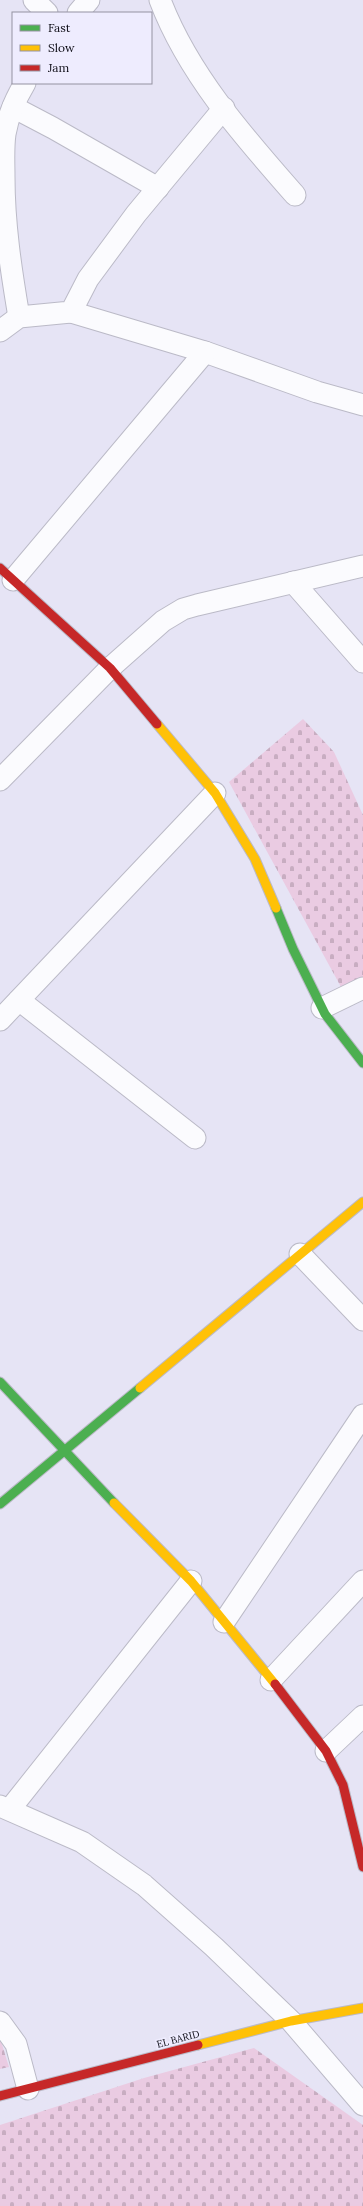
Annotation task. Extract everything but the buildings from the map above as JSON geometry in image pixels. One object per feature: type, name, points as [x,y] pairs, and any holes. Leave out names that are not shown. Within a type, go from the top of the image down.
[{"type":"street","points":[[34,0],[46,12]]},
{"type":"street","points":[[79,12],[90,0]]},
{"type":"street","points":[[160,0],[183,49],[224,108],[267,164],[295,195]]},
{"type":"street","points":[[19,317],[11,270],[4,211],[5,134],[13,107],[24,84]]},
{"type":"street","points":[[13,107],[158,188]]},
{"type":"street","points":[[71,312],[88,279],[158,188],[224,108]]},
{"type":"street","points":[[0,331],[19,317],[71,312],[205,352],[324,394],[363,405]]},
{"type":"street","points":[[205,352],[7,574],[110,668],[215,793],[255,859],[293,949],[322,1008],[363,1063]]},
{"type":"street","points":[[0,780],[110,668],[163,622],[183,609],[363,566]]},
{"type":"street","points":[[293,582],[363,662]]},
{"type":"street","points":[[0,1020],[215,793]]},
{"type":"street","points":[[322,1008],[363,988]]},
{"type":"street","points":[[19,1000],[195,1138]]},
{"type":"street","points":[[0,1504],[63,1450],[363,1202]]},
{"type":"street","points":[[300,1254],[363,1320]]},
{"type":"street","points":[[0,1382],[63,1450],[191,1581],[326,1751],[343,1785],[363,1867]]},
{"type":"street","points":[[224,1622],[363,1415]]},
{"type":"street","points":[[191,1581],[5,1808],[82,1842],[144,1885],[214,1947],[291,2021],[363,2105]]},
{"type":"street","points":[[271,1680],[363,1581]]},
{"type":"street","points":[[326,1751],[363,1716]]},
{"type":"street","name":"EL BARID","points":[[0,2096],[291,2021],[361,2010]]},
{"type":"street","points":[[0,2022],[16,2044],[28,2089]]},
{"type":"green space","points":[[303,719],[334,752],[363,815],[363,978],[341,987],[229,782]]},
{"type":"green space","points":[[0,2038],[9,2067],[0,2069]]},
{"type":"green space","points":[[254,2048],[363,2125],[363,2206],[0,2206],[0,2125],[144,2078]]},
{"type":"traffic: fast","points":[[276,908],[293,949],[325,1014],[363,1063]]},
{"type":"traffic: fast","points":[[0,1382],[114,1503]]},
{"type":"traffic: fast","points":[[0,1504],[140,1388]]},
{"type":"traffic: slow","points":[[157,724],[215,793],[255,859],[276,908]]},
{"type":"traffic: slow","points":[[140,1388],[363,1202]]},
{"type":"traffic: slow","points":[[114,1503],[191,1581],[275,1684]]},
{"type":"traffic: slow","points":[[198,2045],[291,2021],[363,2008]]},
{"type":"traffic: jam","points":[[0,568],[110,668],[157,724]]},
{"type":"traffic: jam","points":[[275,1684],[326,1751],[343,1785],[363,1867]]},
{"type":"traffic: jam","points":[[0,2096],[198,2045]]}]
